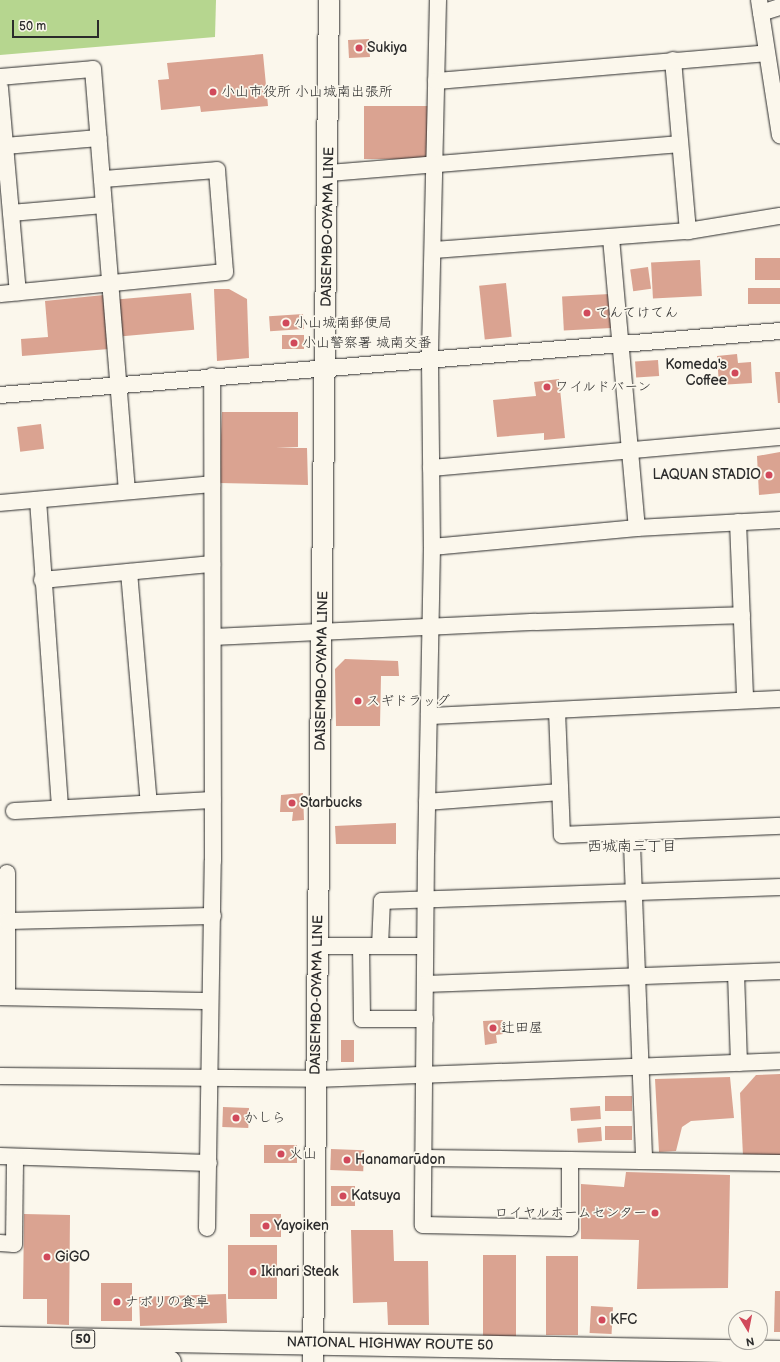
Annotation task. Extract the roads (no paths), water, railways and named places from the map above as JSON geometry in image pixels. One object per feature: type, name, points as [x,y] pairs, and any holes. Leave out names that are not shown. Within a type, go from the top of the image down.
[{"type":"highway","name":"NATIONAL HIGHWAY ROUTE 50","points":[[0,1338],[313,1352],[780,1352]]},
{"type":"highway","name":"50","points":[[0,1356],[170,1362]]},
{"type":"main road","name":"DAISEMBO-OYAMA LINE","points":[[313,1352],[326,369],[329,0]]},
{"type":"street","points":[[438,0],[436,166],[430,368],[432,547],[425,946],[426,984],[423,1076],[423,1225],[570,1228],[570,1160]]},
{"type":"street","points":[[780,7],[760,7],[766,53],[778,110],[780,135]]},
{"type":"street","points":[[436,81],[766,53]]},
{"type":"street","points":[[673,60],[679,144],[688,232]]},
{"type":"street","points":[[0,77],[93,69],[109,283],[127,491]]},
{"type":"street","points":[[0,88],[18,292]]},
{"type":"street","points":[[5,146],[99,138]]},
{"type":"street","points":[[328,173],[436,166],[679,144]]},
{"type":"street","points":[[0,294],[226,272],[217,170],[102,179]]},
{"type":"street","points":[[11,213],[104,205]]},
{"type":"street","points":[[434,250],[688,232],[780,216]]},
{"type":"street","points":[[611,238],[637,528]]},
{"type":"street","points":[[0,396],[118,387],[212,376],[326,369],[430,368],[621,344],[780,331]]},
{"type":"street","points":[[207,1228],[210,1001],[213,916],[212,376]]},
{"type":"street","points":[[432,468],[629,449],[780,437]]},
{"type":"street","points":[[0,503],[212,484]]},
{"type":"street","points":[[38,500],[42,580],[60,808]]},
{"type":"street","points":[[432,547],[637,528],[780,520]]},
{"type":"street","points":[[738,522],[745,700]]},
{"type":"street","points":[[42,580],[212,564]]},
{"type":"street","points":[[129,572],[149,803]]},
{"type":"street","points":[[212,637],[322,631],[742,615]]},
{"type":"street","points":[[429,716],[780,699]]},
{"type":"street","points":[[557,711],[562,835],[780,826]]},
{"type":"street","points":[[427,802],[560,792]]},
{"type":"street","points":[[14,811],[213,800]]},
{"type":"street","points":[[632,844],[644,1161]]},
{"type":"street","points":[[7,873],[7,921],[3,997],[210,1001]]},
{"type":"street","points":[[380,946],[382,901],[426,901],[780,887]]},
{"type":"street","points":[[7,921],[213,916]]},
{"type":"street","points":[[318,946],[425,946]]},
{"type":"street","points":[[361,946],[362,1019],[425,1019]]},
{"type":"street","points":[[426,984],[638,978],[780,971]]},
{"type":"street","points":[[736,973],[740,1063]]},
{"type":"street","points":[[0,1076],[210,1080],[316,1080],[780,1062]]},
{"type":"street","points":[[0,1244],[14,1244],[8,1156],[209,1163]]},
{"type":"street","points":[[424,1158],[780,1163]]},
{"type":"place","name":"Sukiya","points":[[359,48]]},
{"type":"place","name":"小山市役所 小山城南出張所","points":[[213,92]]},
{"type":"place","name":"てんてけてん","points":[[587,313]]},
{"type":"place","name":"小山城南郵便局","points":[[286,323]]},
{"type":"place","name":"小山警察署 城南交番","points":[[294,343]]},
{"type":"place","name":"Komeda's Coffee","points":[[735,373]]},
{"type":"place","name":"ワイルドバーン","points":[[547,387]]},
{"type":"place","name":"LAQUAN STADIO","points":[[769,475]]},
{"type":"place","name":"スギドラッグ","points":[[358,701]]},
{"type":"place","name":"Starbucks","points":[[292,803]]},
{"type":"place","name":"辻田屋","points":[[493,1028]]},
{"type":"place","name":"かしら","points":[[236,1118]]},
{"type":"place","name":"火山","points":[[281,1154]]},
{"type":"place","name":"Hanamarūdon","points":[[347,1160]]},
{"type":"place","name":"Katsuya","points":[[343,1196]]},
{"type":"place","name":"ロイヤルホームセンター","points":[[655,1213]]},
{"type":"place","name":"Yayoiken","points":[[266,1226]]},
{"type":"place","name":"GiGO","points":[[47,1257]]},
{"type":"place","name":"Ikinari Steak","points":[[253,1272]]},
{"type":"place","name":"ナポリの食卓","points":[[117,1302]]},
{"type":"place","name":"KFC","points":[[602,1320]]},
{"type":"district","name":"西城南三丁目","points":[[632,847]]}]
